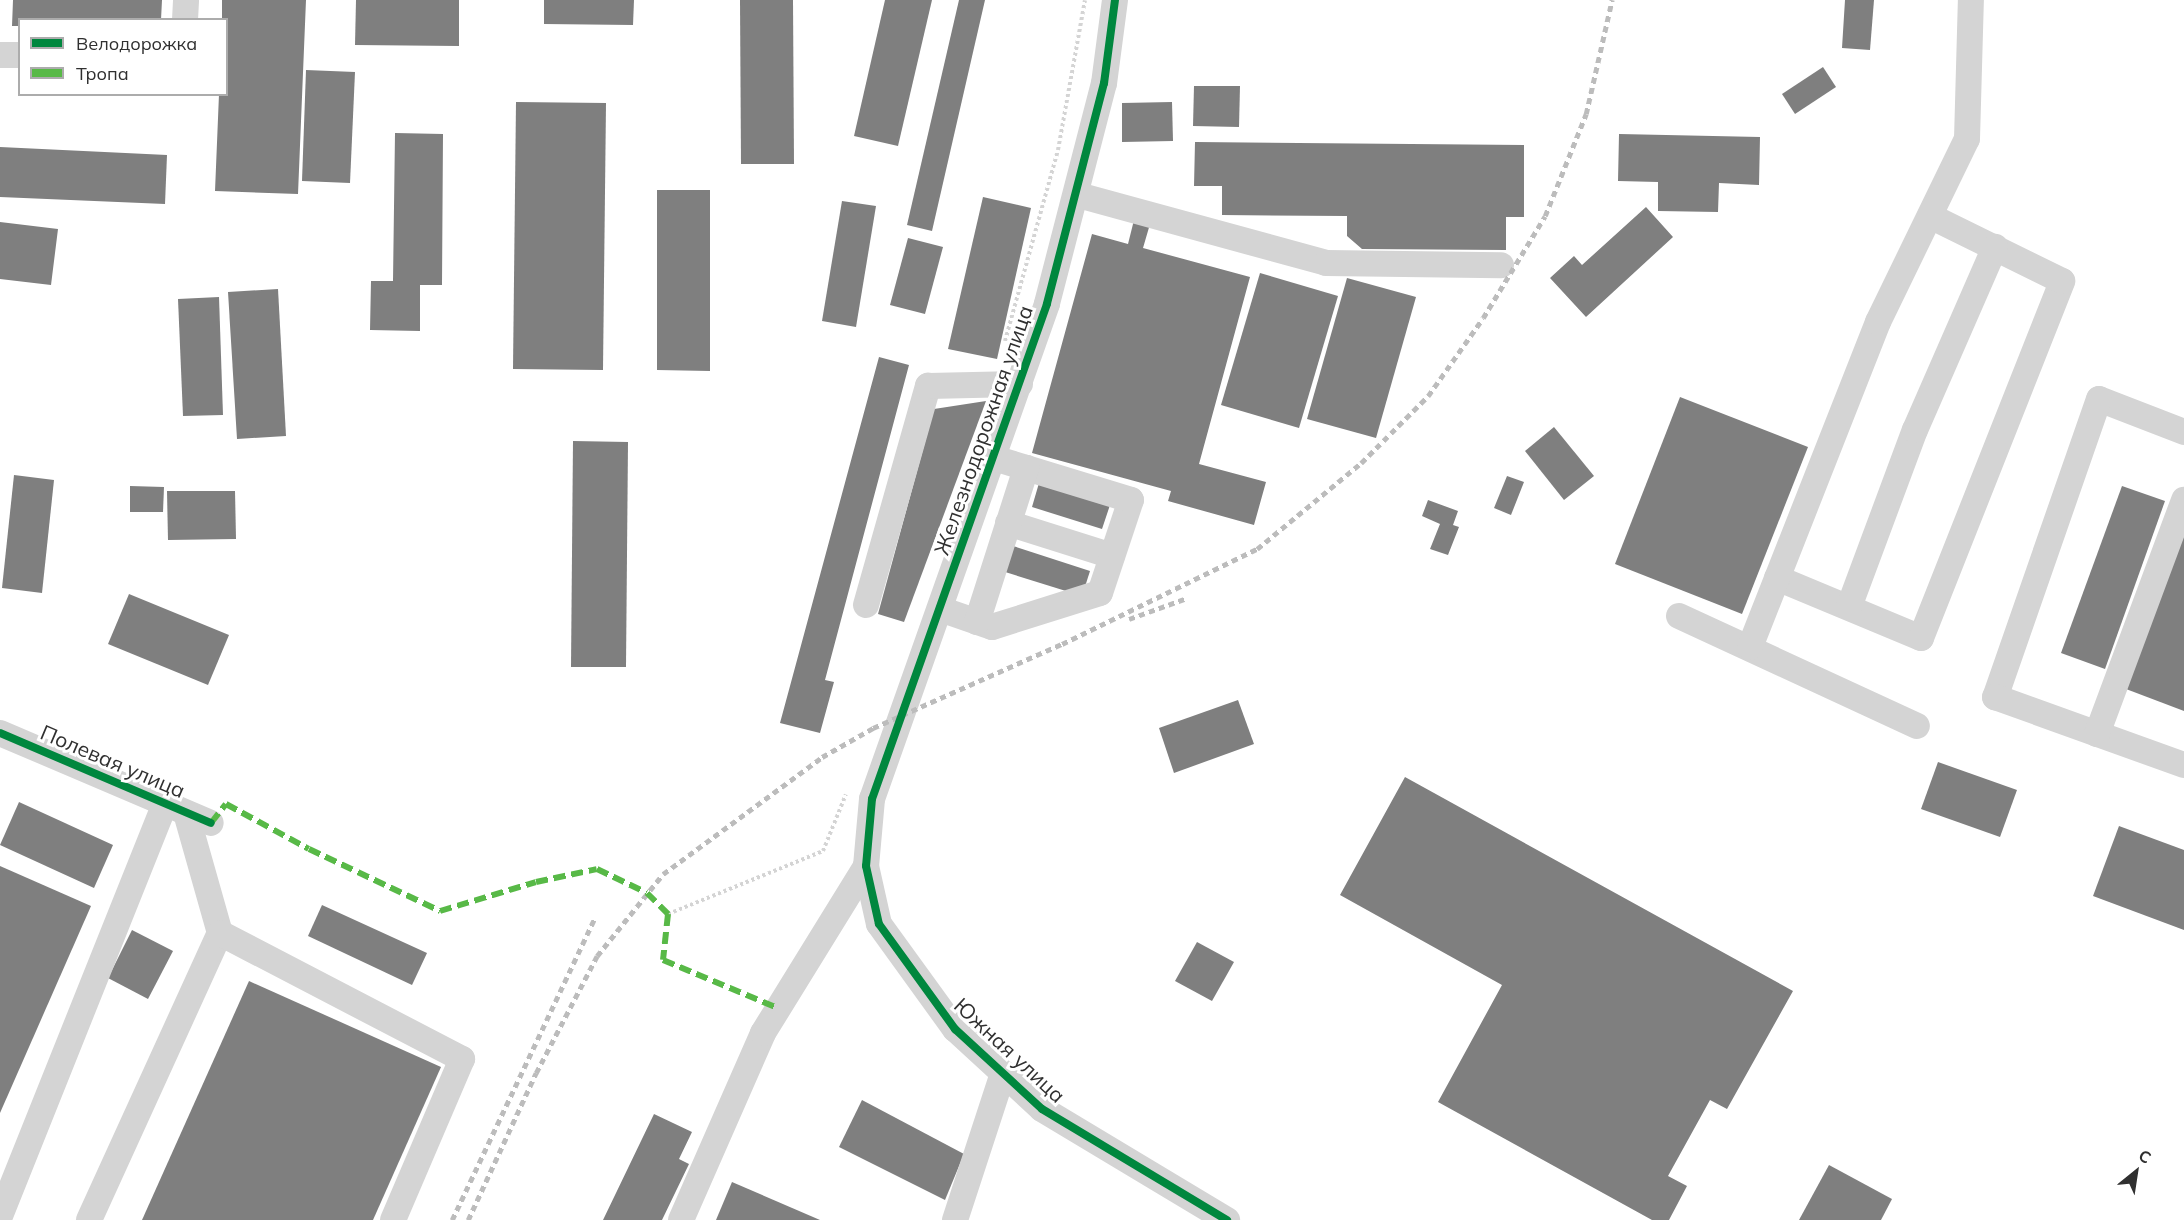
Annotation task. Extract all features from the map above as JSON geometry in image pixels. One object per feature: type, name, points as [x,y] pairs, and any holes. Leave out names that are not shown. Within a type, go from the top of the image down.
[{"type":"street","points":[[184,18],[186,0]]},
{"type":"street","name":"Железнодорожная улица","points":[[866,866],[872,799],[994,458],[1008,385],[1078,195],[1104,83],[1115,0]]},
{"type":"street","points":[[1750,647],[1878,322],[1967,139],[1971,0]]},
{"type":"street","points":[[0,55],[18,55]]},
{"type":"street","points":[[1078,195],[1326,263],[1501,264]]},
{"type":"street","points":[[1777,578],[1921,638],[2062,280],[1930,216]]},
{"type":"street","points":[[1849,607],[1915,430],[1995,247]]},
{"type":"street","points":[[866,604],[928,386],[1008,385]]},
{"type":"street","points":[[2184,432],[2099,399],[1995,697],[2184,765]]},
{"type":"street","points":[[940,609],[992,627],[1100,593],[1131,500],[994,458]]},
{"type":"street","points":[[977,622],[1026,468]]},
{"type":"street","points":[[2097,734],[2184,500]]},
{"type":"street","points":[[1008,523],[1112,556]]},
{"type":"street","points":[[1679,616],[1917,726]]},
{"type":"street","name":"Полевая улица","points":[[0,733],[211,823]]},
{"type":"street","points":[[176,808],[220,933],[462,1059],[393,1220]]},
{"type":"street","points":[[0,1216],[176,808]]},
{"type":"street","points":[[681,1220],[763,1034],[866,866]]},
{"type":"street","name":"Южная улица","points":[[866,866],[879,924],[955,1029],[1042,1110],[1227,1220]]},
{"type":"street","points":[[89,1220],[220,933]]},
{"type":"street","points":[[955,1220],[1003,1073]]},
{"type":"path","points":[[1008,385],[1058,150],[1085,0]]},
{"type":"path","points":[[668,914],[822,851],[848,790]]},
{"type":"building","points":[[13,0],[162,0],[161,18],[18,18],[18,26],[12,26]]},
{"type":"building","points":[[222,0],[306,0],[298,194],[215,191],[219,96],[228,96],[228,18],[222,18]]},
{"type":"building","points":[[356,0],[459,0],[459,46],[355,45]]},
{"type":"building","points":[[544,0],[634,0],[633,25],[544,24]]},
{"type":"building","points":[[740,0],[793,0],[794,164],[741,164]]},
{"type":"building","points":[[885,0],[932,0],[898,146],[854,136]]},
{"type":"building","points":[[959,0],[985,0],[932,231],[907,225]]},
{"type":"building","points":[[1845,0],[1874,0],[1870,50],[1842,48]]},
{"type":"building","points":[[1823,67],[1836,87],[1795,114],[1782,94]]},
{"type":"building","points":[[306,70],[355,72],[350,183],[302,181]]},
{"type":"building","points":[[1194,86],[1240,86],[1239,127],[1193,126]]},
{"type":"building","points":[[516,102],[606,103],[603,370],[513,369]]},
{"type":"building","points":[[1172,102],[1173,141],[1122,142],[1122,103]]},
{"type":"building","points":[[395,133],[443,134],[442,285],[420,285],[420,331],[370,330],[371,281],[393,281]]},
{"type":"building","points":[[1619,134],[1760,137],[1759,185],[1719,183],[1718,212],[1658,211],[1658,182],[1618,181]]},
{"type":"building","points":[[1195,142],[1524,145],[1524,217],[1506,217],[1506,250],[1362,249],[1347,236],[1347,216],[1222,215],[1222,186],[1194,186]]},
{"type":"building","points":[[0,147],[167,155],[165,204],[0,197]]},
{"type":"building","points":[[657,190],[710,190],[710,371],[657,370]]},
{"type":"building","points":[[983,197],[1031,208],[997,359],[948,349]]},
{"type":"building","points":[[842,201],[876,206],[856,327],[822,321]]},
{"type":"building","points":[[1646,207],[1673,237],[1586,317],[1550,278],[1574,256],[1582,265]]},
{"type":"building","points":[[1134,220],[1150,224],[1143,248],[1250,277],[1199,464],[1266,482],[1254,525],[1168,501],[1171,491],[1032,453],[1092,234],[1128,244]]},
{"type":"building","points":[[0,222],[58,229],[51,285],[0,279]]},
{"type":"building","points":[[908,238],[943,247],[925,314],[890,305]]},
{"type":"building","points":[[1260,273],[1338,296],[1299,428],[1221,405]]},
{"type":"building","points":[[1347,278],[1416,297],[1376,438],[1307,419]]},
{"type":"building","points":[[278,289],[286,436],[237,439],[228,292]]},
{"type":"building","points":[[219,297],[223,415],[183,416],[178,299]]},
{"type":"building","points":[[879,357],[909,365],[825,680],[834,682],[820,733],[780,723]]},
{"type":"building","points":[[1680,397],[1808,447],[1742,614],[1615,564]]},
{"type":"building","points":[[986,401],[904,622],[878,614],[934,409]]},
{"type":"building","points":[[1554,427],[1594,476],[1564,500],[1525,451]]},
{"type":"building","points":[[573,441],[628,442],[626,667],[571,667]]},
{"type":"building","points":[[14,475],[54,480],[42,593],[2,588]]},
{"type":"building","points":[[1507,476],[1524,482],[1511,515],[1494,508]]},
{"type":"building","points":[[1039,483],[1110,505],[1102,529],[1032,507]]},
{"type":"building","points":[[130,486],[164,487],[163,512],[130,512]]},
{"type":"building","points":[[2122,486],[2165,501],[2105,669],[2061,653]]},
{"type":"building","points":[[167,491],[235,491],[236,539],[168,540]]},
{"type":"building","points":[[1428,500],[1458,511],[1453,525],[1459,527],[1448,555],[1430,549],[1440,524],[1422,516]]},
{"type":"building","points":[[2184,535],[2184,711],[2126,689]]},
{"type":"building","points":[[1010,545],[1090,571],[1082,596],[1002,571]]},
{"type":"building","points":[[129,594],[229,635],[208,685],[108,644]]},
{"type":"building","points":[[1238,700],[1254,744],[1174,773],[1159,728]]},
{"type":"building","points":[[1938,762],[2017,790],[2000,837],[1921,809]]},
{"type":"building","points":[[1405,777],[1793,991],[1727,1109],[1710,1100],[1668,1176],[1687,1186],[1669,1220],[1652,1220],[1438,1102],[1502,985],[1340,895]]},
{"type":"building","points":[[19,802],[113,845],[94,888],[0,845]]},
{"type":"building","points":[[2119,826],[2184,850],[2184,930],[2093,896]]},
{"type":"building","points":[[0,866],[91,906],[0,1113]]},
{"type":"building","points":[[322,905],[427,953],[412,985],[308,936]]},
{"type":"building","points":[[132,930],[173,951],[148,999],[108,978]]},
{"type":"building","points":[[1197,942],[1234,962],[1212,1001],[1175,981]]},
{"type":"building","points":[[249,981],[441,1067],[373,1220],[142,1220]]},
{"type":"building","points":[[862,1100],[964,1154],[945,1200],[839,1147]]},
{"type":"building","points":[[654,1114],[692,1132],[679,1159],[689,1164],[662,1220],[603,1220]]},
{"type":"building","points":[[1829,1165],[1892,1199],[1881,1220],[1799,1220]]},
{"type":"building","points":[[732,1182],[820,1220],[716,1220]]},
{"type":"railway","points":[[468,1220],[536,1073],[597,956],[663,874],[822,757],[873,728],[1062,644],[1257,549],[1361,463],[1428,396],[1483,318],[1545,216],[1586,114],[1612,0]]},
{"type":"railway","points":[[1129,619],[1187,598]]},
{"type":"railway","points":[[452,1220],[594,919]]},
{"type":"marked path","points":[[211,823],[226,804],[309,849],[440,911],[536,882],[597,869],[647,893],[668,914],[663,960],[778,1008]]},
{"type":"cycle path","points":[[1115,0],[1104,83],[1047,304],[872,799],[866,866],[879,924],[955,1029],[1042,1109],[1227,1220]]},
{"type":"cycle path","points":[[0,733],[211,823]]}]
